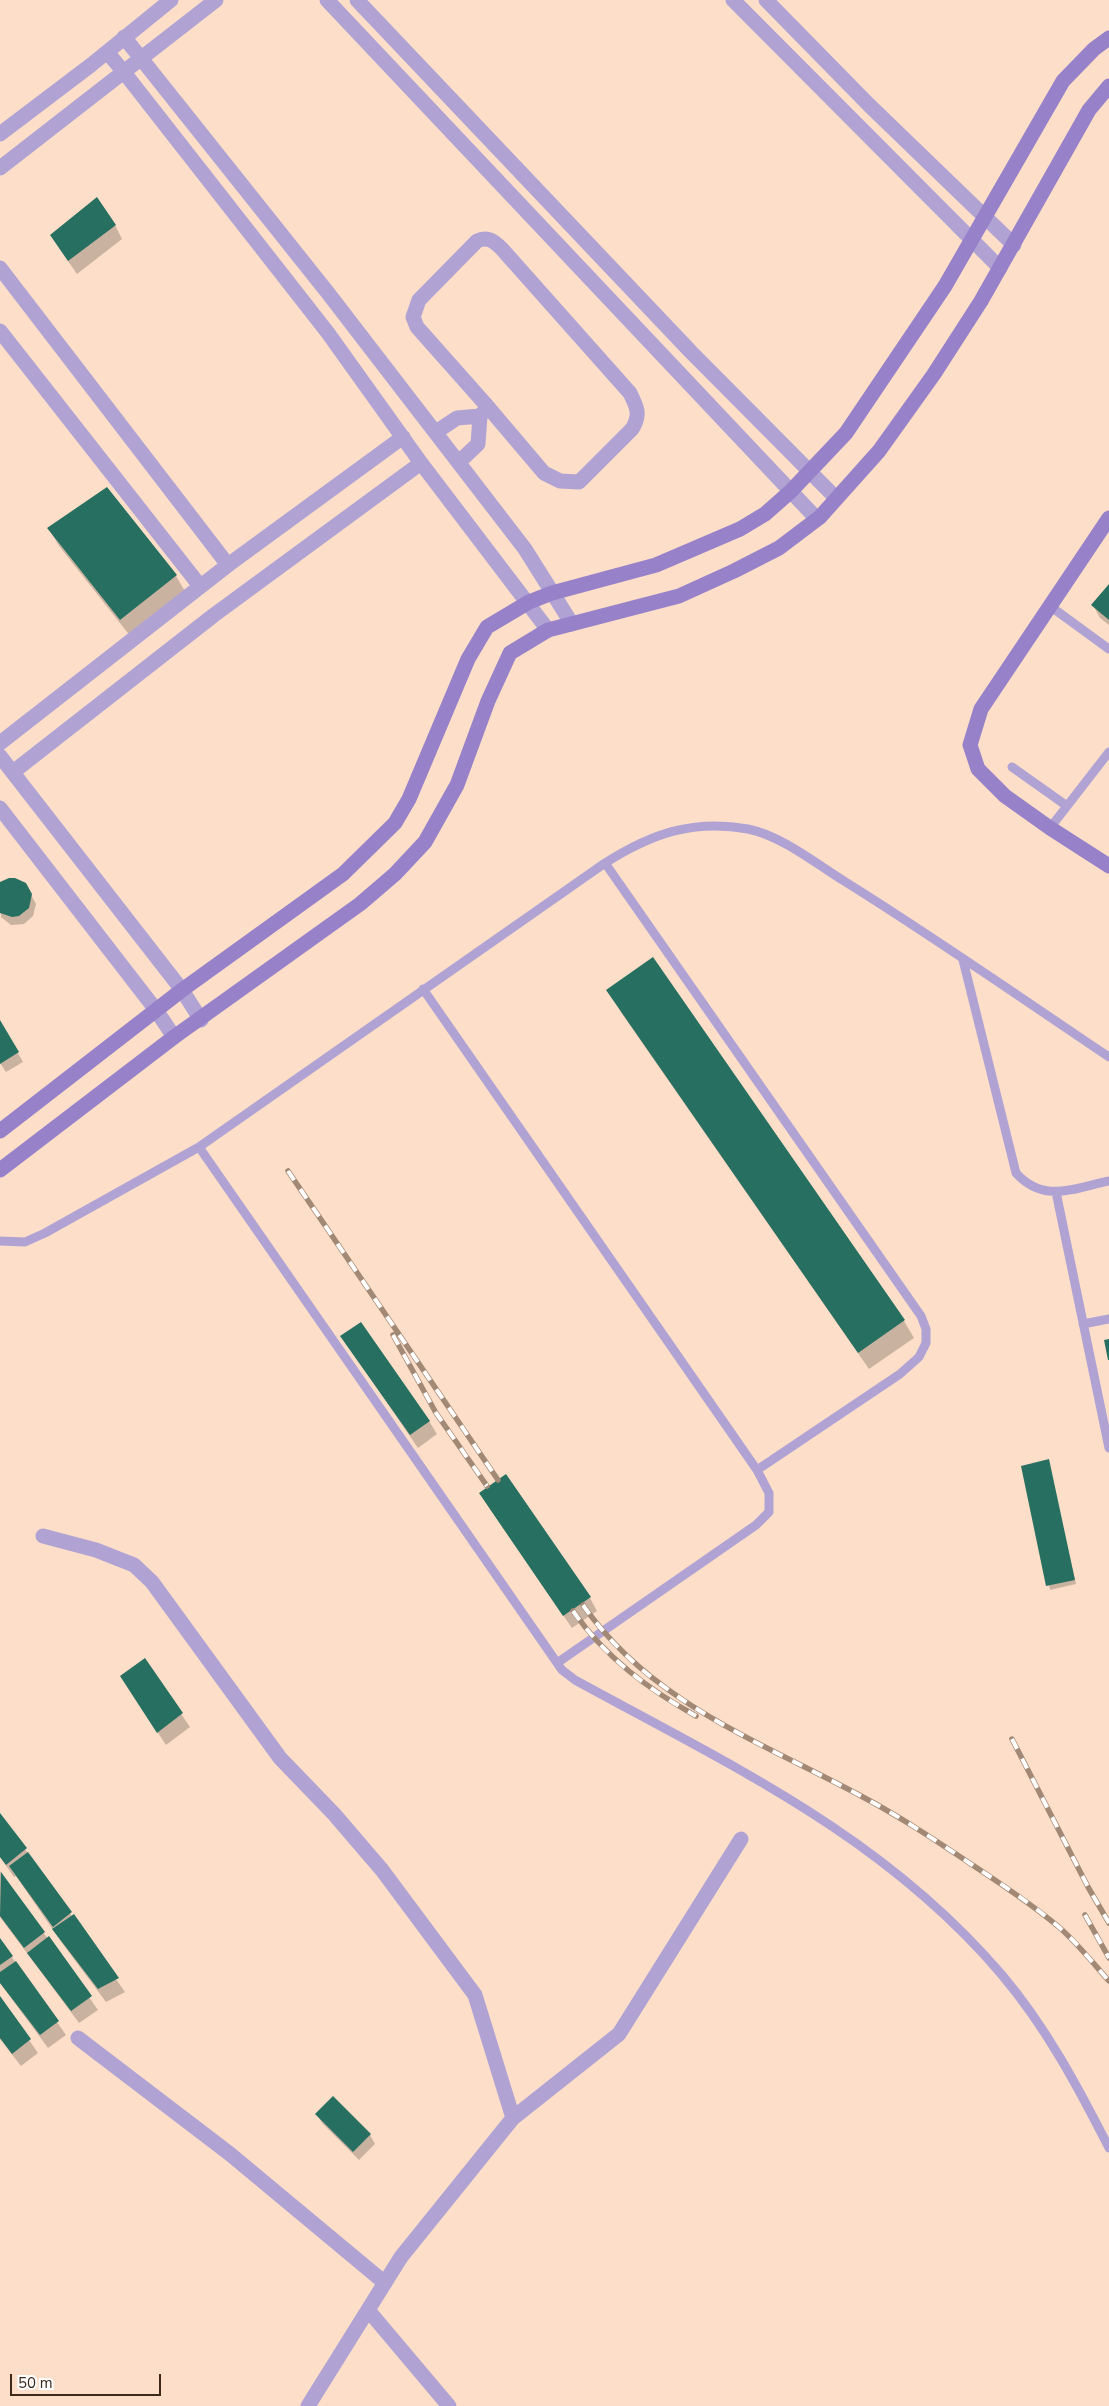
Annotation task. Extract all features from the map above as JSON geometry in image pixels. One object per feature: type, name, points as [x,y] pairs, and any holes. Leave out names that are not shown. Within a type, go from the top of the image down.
[{"type":"street","points":[[0,134],[171,0]]},
{"type":"street","points":[[0,168],[216,0]]},
{"type":"street","points":[[327,0],[817,519]]},
{"type":"street","points":[[357,0],[684,346],[836,498]]},
{"type":"street","points":[[733,0],[1000,268]]},
{"type":"street","points":[[766,0],[869,105],[1014,245]]},
{"type":"street","points":[[124,37],[436,432],[525,549],[572,624]]},
{"type":"street","points":[[0,1131],[182,990],[343,874],[395,823],[409,799],[468,660],[487,627],[529,602],[552,593],[656,565],[740,529],[765,514],[790,492],[846,433],[945,286],[1063,81],[1094,49],[1109,38]]},
{"type":"street","points":[[106,52],[123,71],[328,333],[421,463],[529,602],[548,630]]},
{"type":"street","points":[[0,1170],[174,1038],[360,904],[395,874],[425,842],[457,785],[488,701],[510,652],[548,630],[679,596],[779,548],[817,519],[879,451],[912,405],[976,309],[1089,110],[1109,86]]},
{"type":"street","points":[[458,462],[478,444],[484,411],[417,327],[413,317],[419,300],[477,241],[483,238],[492,240],[502,248],[630,393],[638,408],[638,419],[632,429],[579,482],[570,483],[560,481],[544,473],[484,411]]},
{"type":"street","points":[[0,268],[228,565]]},
{"type":"street","points":[[0,331],[200,586]]},
{"type":"street","points":[[436,432],[457,418],[484,411]]},
{"type":"street","points":[[0,743],[200,586],[403,437]]},
{"type":"street","points":[[13,772],[214,616],[421,463]]},
{"type":"street","points":[[1109,518],[981,709],[970,745],[978,769],[1005,796],[1109,866]]},
{"type":"street","points":[[0,756],[182,990],[201,1020]]},
{"type":"street","points":[[0,808],[156,1010],[174,1038]]},
{"type":"street","points":[[43,1536],[96,1550],[134,1565],[152,1582],[280,1758],[334,1814],[382,1870],[475,1995],[513,2118]]},
{"type":"street","points":[[308,2406],[401,2258],[513,2118],[619,2034],[741,1839]]},
{"type":"street","points":[[78,2038],[230,2154],[385,2283]]},
{"type":"street","points":[[368,2310],[449,2406]]},
{"type":"lane","points":[[1050,606],[1109,649]]},
{"type":"lane","points":[[1050,828],[1109,752]]},
{"type":"lane","points":[[1012,767],[1067,806]]},
{"type":"lane","points":[[0,1241],[25,1242],[45,1233],[199,1147],[604,863],[654,837],[681,828],[714,826],[749,829],[782,842],[1109,1057]]},
{"type":"lane","points":[[604,863],[921,1316],[926,1329],[926,1343],[923,1351],[905,1369],[757,1470]]},
{"type":"lane","points":[[964,960],[1016,1172],[1033,1188],[1044,1192],[1056,1192],[1109,1181]]},
{"type":"lane","points":[[424,989],[757,1470],[769,1493],[770,1507],[766,1516],[747,1532],[557,1663]]},
{"type":"lane","points":[[199,1147],[557,1663],[576,1680],[808,1810],[860,1844],[910,1883],[971,1940],[1030,2011],[1055,2047],[1109,2148]]},
{"type":"lane","points":[[1056,1192],[1109,1448]]},
{"type":"lane","points":[[1083,1324],[1109,1318]]},
{"type":"building","points":[[97,197],[116,225],[68,261],[50,235]]},
{"type":"building","points":[[107,487],[177,575],[120,620],[47,528]]},
{"type":"building","points":[[1109,584],[1109,620],[1091,605]]},
{"type":"building","points":[[9,878],[15,878],[26,883],[32,894],[29,908],[19,916],[12,917],[0,913],[0,882]]},
{"type":"building","points":[[653,957],[905,1320],[858,1353],[606,990]]},
{"type":"building","points":[[0,1020],[19,1052],[0,1064]]},
{"type":"building","points":[[361,1322],[430,1421],[410,1435],[340,1336]]},
{"type":"building","points":[[1109,1339],[1109,1360],[1108,1360],[1104,1340]]},
{"type":"building","points":[[1049,1459],[1075,1580],[1046,1586],[1021,1466]]},
{"type":"building","points":[[506,1474],[591,1597],[563,1616],[479,1493]]},
{"type":"building","points":[[145,1658],[183,1713],[157,1733],[120,1676]]},
{"type":"building","points":[[0,1813],[27,1848],[6,1865],[0,1857]]},
{"type":"building","points":[[28,1852],[72,1912],[53,1927],[9,1866]]},
{"type":"building","points":[[1,1872],[45,1932],[24,1948],[0,1916]]},
{"type":"building","points":[[74,1914],[119,1978],[98,1989],[52,1929]]},
{"type":"building","points":[[49,1936],[92,1996],[71,2011],[27,1953]]},
{"type":"building","points":[[0,1938],[13,1956],[0,1965]]},
{"type":"building","points":[[16,1961],[59,2021],[40,2035],[0,1983],[0,1972]]},
{"type":"building","points":[[0,1996],[31,2039],[12,2054],[0,2038]]},
{"type":"building","points":[[333,2096],[371,2134],[353,2152],[315,2114]]},
{"type":"railway","points":[[288,1171],[498,1480]]},
{"type":"railway","points":[[393,1335],[436,1413],[487,1486]]},
{"type":"railway","points":[[583,1605],[610,1639],[641,1669],[674,1694],[747,1738],[875,1804],[944,1846],[1049,1919],[1073,1941],[1109,1981]]},
{"type":"railway","points":[[573,1611],[599,1643],[629,1671],[661,1695],[696,1716]]},
{"type":"railway","points":[[1012,1739],[1088,1887],[1109,1923]]},
{"type":"railway","points":[[1085,1915],[1109,1958]]}]
